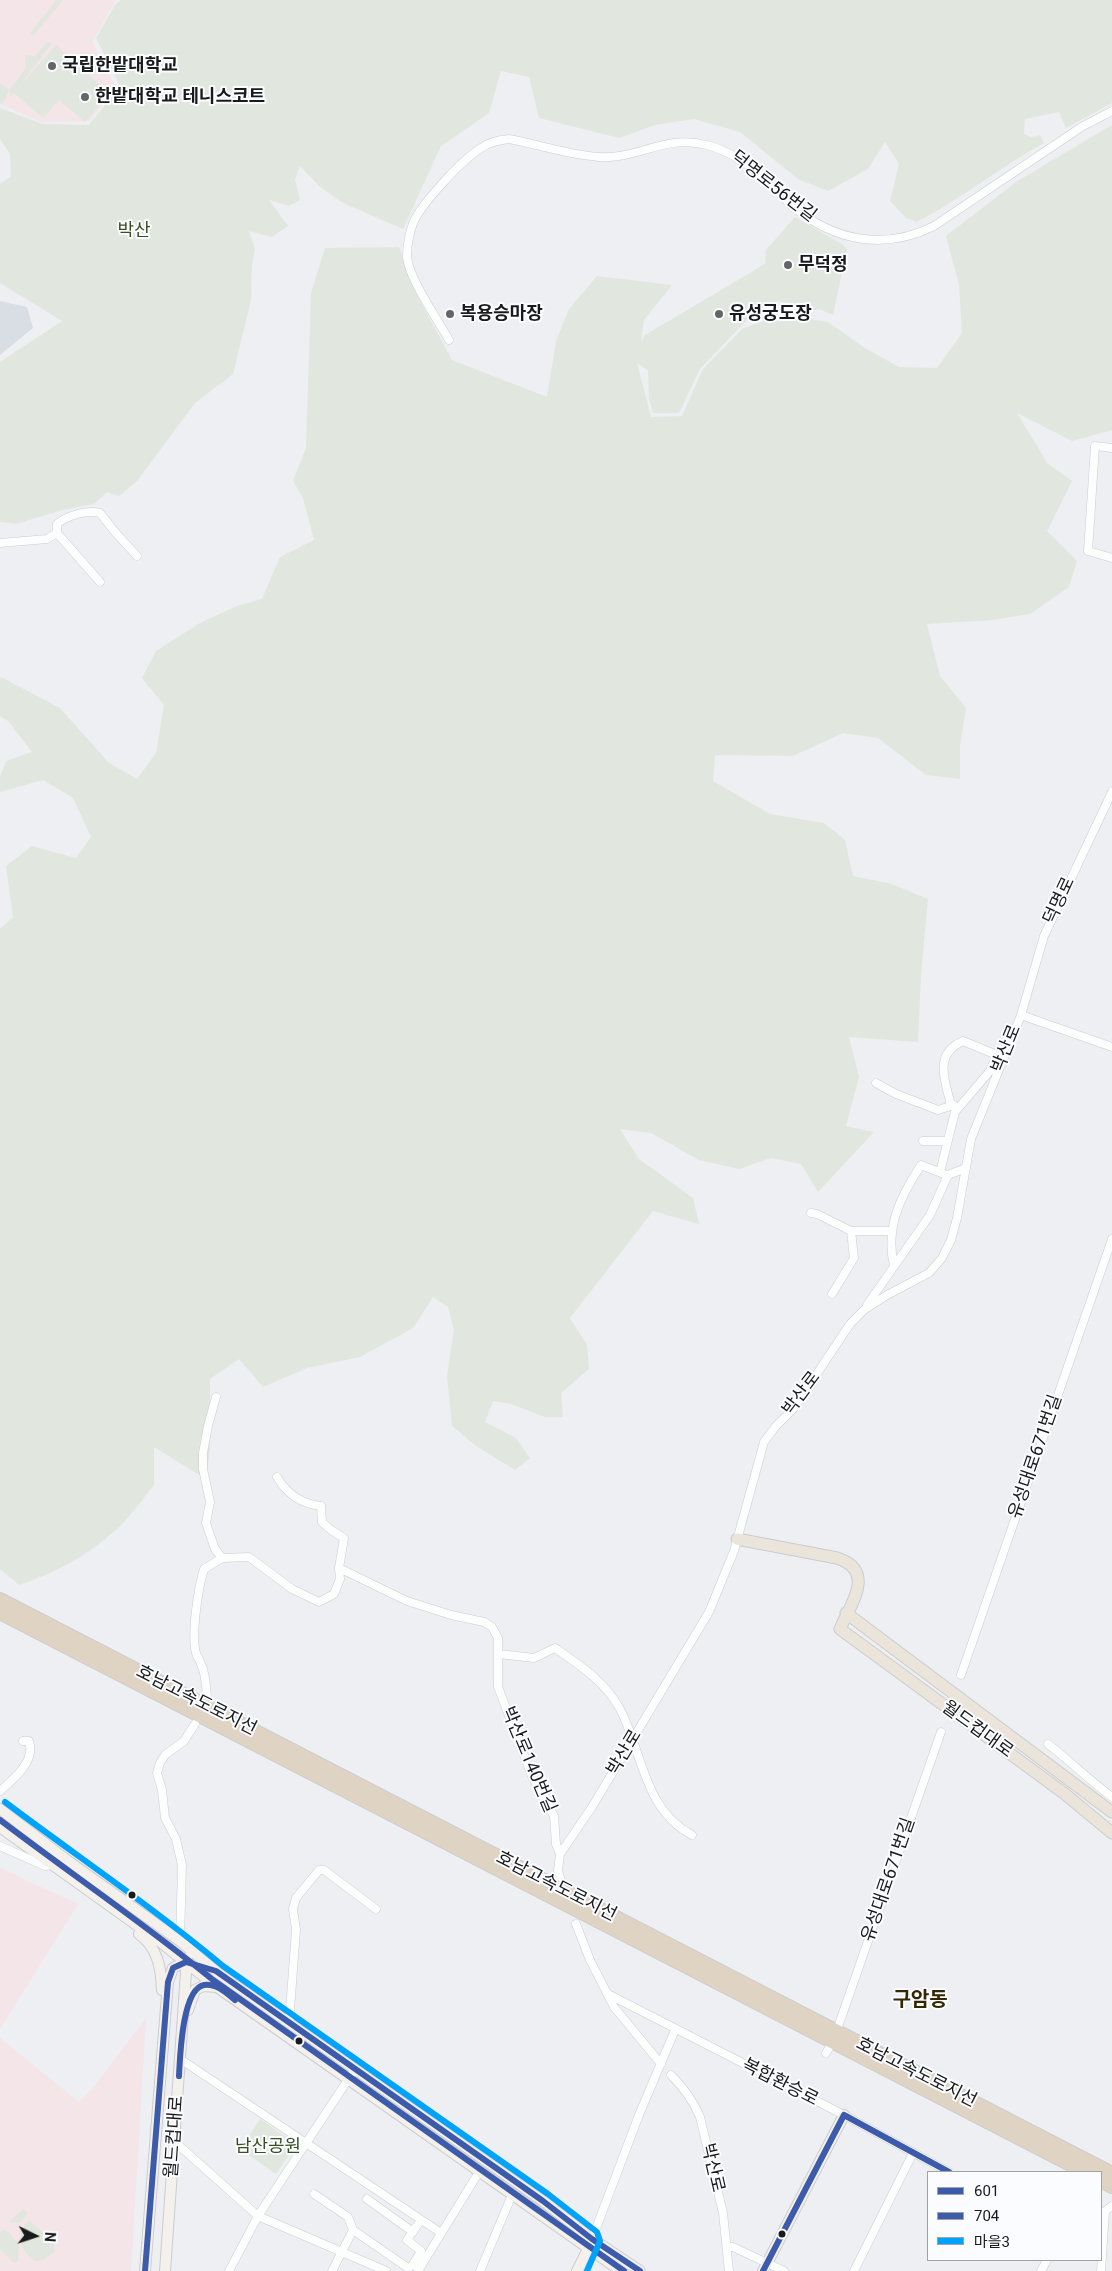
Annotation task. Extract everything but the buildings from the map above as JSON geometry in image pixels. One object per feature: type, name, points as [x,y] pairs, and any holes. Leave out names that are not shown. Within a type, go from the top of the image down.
[{"type":"highway","name":"호남고속도로지선","points":[[0,1600],[1112,2174]]},
{"type":"highway","name":"호남고속도로지선","points":[[0,1612],[1084,2171]]},
{"type":"main road","points":[[737,1539],[837,1558],[852,1565],[856,1572],[858,1587],[846,1613]]},
{"type":"main road","name":"월드컵대로","points":[[1112,1812],[846,1613],[840,1629],[1064,1794],[1112,1832]]},
{"type":"street","name":"덕명로56번길","points":[[449,340],[410,270],[407,255],[412,228],[421,211],[451,176],[481,148],[497,140],[509,139],[610,157],[667,143],[705,144],[725,150],[737,157],[766,180],[792,206],[833,231],[856,238],[881,239],[914,235],[934,226],[1084,126],[1112,111]]},
{"type":"street","points":[[1112,448],[1095,446],[1088,551],[1112,558]]},
{"type":"street","points":[[100,582],[57,533],[57,524],[63,520],[89,512],[100,513],[137,556]]},
{"type":"street","points":[[0,543],[47,539],[57,533]]},
{"type":"street","name":"덕명로","points":[[1021,1015],[1044,936],[1112,792]]},
{"type":"street","name":"박산로","points":[[560,1854],[633,1740],[709,1612],[723,1583],[764,1442],[776,1426],[794,1408],[850,1324],[864,1310],[886,1295],[929,1273],[942,1258],[951,1240],[957,1218],[971,1139],[1000,1056],[1021,1015],[1112,1047]]},
{"type":"street","points":[[940,1172],[955,1112],[990,1071],[1000,1056],[963,1041],[956,1044],[943,1060],[943,1071],[951,1105]]},
{"type":"street","points":[[876,1083],[896,1094],[938,1110],[951,1105],[961,1104]]},
{"type":"street","points":[[923,1141],[947,1141]]},
{"type":"street","points":[[894,1266],[890,1249],[890,1231],[908,1188],[921,1165],[948,1175],[966,1168]]},
{"type":"street","points":[[864,1310],[930,1215],[948,1175]]},
{"type":"street","points":[[811,1213],[817,1214],[851,1231],[890,1231]]},
{"type":"street","points":[[832,1294],[854,1258],[851,1231]]},
{"type":"street","name":"유성대로671번길","points":[[961,1675],[1112,1239]]},
{"type":"street","points":[[216,1397],[208,1426],[203,1454],[203,1469],[210,1502],[206,1523],[215,1548],[222,1558]]},
{"type":"street","points":[[207,1698],[206,1681],[202,1664],[196,1654],[195,1642],[197,1604],[204,1569],[222,1558],[249,1557],[292,1589],[319,1602],[334,1594],[340,1579],[339,1568],[344,1538],[322,1522],[321,1506],[310,1505],[294,1497],[285,1490],[277,1477]]},
{"type":"street","name":"박산로140번길","points":[[339,1568],[407,1601],[451,1615],[484,1622],[492,1627],[498,1638],[498,1686],[532,1776],[554,1816],[556,1844],[560,1854]]},
{"type":"street","points":[[499,1654],[534,1658],[555,1648],[595,1677],[609,1692],[621,1711],[651,1793],[676,1826],[692,1835]]},
{"type":"street","points":[[180,1941],[182,1865],[176,1839],[165,1818],[162,1790],[156,1773],[165,1755],[184,1740],[195,1724]]},
{"type":"street","name":"유성대로671번길","points":[[838,2027],[941,1732]]},
{"type":"street","points":[[0,1791],[27,1763],[31,1754],[30,1744],[29,1741],[23,1741]]},
{"type":"street","points":[[1048,1744],[1076,1766],[1090,1781],[1112,1796]]},
{"type":"street","points":[[0,1809],[68,1862],[180,1941],[216,1971],[543,2201],[621,2271]]},
{"type":"street","points":[[0,1827],[118,1912],[186,1968],[217,1987],[512,2195],[590,2244],[640,2271]]},
{"type":"street","points":[[0,1846],[45,1866],[52,1865]]},
{"type":"street","points":[[560,1854],[558,1870],[561,1882]]},
{"type":"street","points":[[289,2023],[296,1930],[293,1909],[296,1898],[319,1870],[324,1870],[376,1909]]},
{"type":"street","points":[[118,1912],[145,1938],[156,1954],[162,1981],[163,2038]]},
{"type":"street","points":[[576,1924],[590,1960],[610,1995],[614,2007],[661,2064]]},
{"type":"street","name":"월드컵대로","points":[[165,2271],[186,1968],[185,1948],[180,1941]]},
{"type":"street","name":"월드컵대로","points":[[145,2271],[169,1973],[176,1965],[186,1968]]},
{"type":"street","points":[[186,1968],[216,1971]]},
{"type":"street","points":[[181,2045],[190,2000],[195,1990],[202,1986],[217,1987]]},
{"type":"street","name":"복합환승로","points":[[610,1995],[674,2030],[844,2115],[947,2171]]},
{"type":"street","points":[[163,2038],[169,2020],[177,2020],[180,2024],[181,2045]]},
{"type":"street","points":[[577,2271],[590,2244],[639,2115],[674,2030]]},
{"type":"street","points":[[180,2058],[441,2233]]},
{"type":"street","points":[[229,2271],[258,2216],[355,2069]]},
{"type":"street","name":"박산로","points":[[671,2075],[689,2096],[700,2118],[723,2213],[729,2271]]},
{"type":"street","points":[[766,2267],[844,2115]]},
{"type":"street","points":[[174,2142],[258,2216],[386,2271]]},
{"type":"street","points":[[854,2271],[913,2154]]},
{"type":"street","points":[[418,2271],[479,2172]]},
{"type":"street","points":[[314,2194],[348,2217],[353,2230],[408,2268],[412,2266],[421,2251],[407,2240],[421,2220]]},
{"type":"street","points":[[480,2271],[512,2195]]},
{"type":"street","points":[[367,2199],[413,2232]]},
{"type":"street","points":[[1102,2256],[1105,2212],[1112,2206]]},
{"type":"street","points":[[332,2271],[342,2252],[343,2245],[353,2230]]},
{"type":"street","points":[[728,2247],[733,2247],[766,2267],[784,2271]]},
{"type":"shaded area","name":"국립한밭대학교","points":[[0,0],[116,0],[92,42],[117,89],[89,121],[41,122],[0,104]]},
{"type":"shaded area","points":[[0,301],[27,307],[33,328],[0,355]]},
{"type":"shaded area","points":[[0,1868],[78,1904],[0,2029]]},
{"type":"shaded area","points":[[146,2018],[131,2271],[0,2271],[0,2038],[79,2102],[93,2088]]},
{"type":"green space","points":[[54,0],[63,0],[33,36],[30,33],[56,1]]},
{"type":"green space","name":"박산","points":[[121,0],[1112,0],[1112,103],[1066,128],[1059,112],[1025,119],[1024,134],[1031,137],[1040,135],[1044,143],[917,222],[906,218],[890,201],[899,164],[885,142],[868,169],[828,191],[798,179],[740,132],[694,119],[655,125],[619,138],[539,118],[529,77],[501,71],[489,113],[441,146],[403,229],[343,203],[320,187],[300,166],[295,180],[300,200],[289,206],[269,200],[288,226],[272,237],[249,231],[255,249],[252,264],[251,300],[233,374],[195,403],[137,481],[119,496],[107,492],[94,504],[62,510],[16,524],[0,522],[0,362],[62,321],[0,283],[0,184],[11,177],[10,154],[0,139],[0,108],[43,124],[89,125],[120,86],[96,38],[115,5]]},
{"type":"green space","points":[[47,42],[52,43],[18,88],[56,45],[110,94],[85,122],[59,100],[43,118],[14,93],[10,97],[10,89],[26,68],[25,55],[35,56]]},
{"type":"green space","points":[[0,83],[9,90],[3,104],[0,103]]},
{"type":"green space","points":[[1112,125],[1112,430],[1072,441],[1017,413],[1048,464],[1072,481],[1047,531],[1077,561],[1069,587],[1030,614],[992,620],[927,624],[940,676],[966,708],[960,746],[960,779],[926,775],[878,738],[843,733],[793,756],[715,755],[713,781],[770,814],[824,823],[845,840],[853,876],[892,884],[928,899],[921,975],[918,1042],[849,1037],[859,1077],[846,1126],[874,1132],[818,1192],[801,1164],[771,1158],[739,1169],[699,1160],[651,1133],[620,1129],[639,1159],[693,1198],[699,1224],[653,1211],[570,1318],[587,1345],[589,1369],[561,1393],[563,1417],[545,1417],[511,1404],[493,1401],[485,1422],[516,1438],[530,1458],[515,1470],[476,1446],[452,1426],[447,1376],[454,1330],[448,1307],[433,1297],[413,1328],[360,1357],[307,1368],[263,1387],[239,1359],[210,1379],[210,1450],[206,1479],[154,1447],[154,1485],[121,1525],[94,1548],[70,1563],[19,1585],[0,1569],[0,929],[13,917],[6,866],[32,846],[76,858],[91,837],[73,798],[43,780],[0,792],[0,777],[6,761],[32,752],[8,721],[0,716],[1,677],[60,708],[109,763],[137,779],[156,753],[164,705],[142,678],[156,651],[200,623],[237,606],[262,599],[280,557],[314,540],[303,498],[293,481],[306,448],[311,293],[325,248],[399,247],[417,295],[452,360],[547,397],[556,341],[569,309],[597,276],[672,285],[644,320],[641,342],[645,335],[765,264],[766,250],[795,217],[843,245],[847,249],[833,315],[819,309],[805,312],[792,304],[779,301],[744,323],[700,369],[679,413],[653,413],[649,399],[648,370],[637,363],[651,417],[682,416],[703,369],[742,329],[782,314],[828,322],[863,347],[899,367],[937,368],[962,333],[959,285],[946,236],[1016,182]]},
{"type":"green space","name":"남산공원","points":[[260,2119],[296,2144],[276,2174],[240,2149]]},
{"type":"green space","points":[[23,2209],[28,2214],[19,2223],[8,2222]]},
{"type":"green space","points":[[29,2220],[54,2243],[55,2251],[44,2260],[35,2261],[26,2252],[21,2242],[22,2231]]},
{"type":"green space","points":[[3,2230],[9,2232],[19,2245],[18,2261],[14,2263],[0,2249],[0,2233]]},
{"type":"transit line","name":"마을3","points":[[5,1802],[143,1903],[223,1966],[548,2194],[597,2232],[600,2241],[587,2271]]},
{"type":"transit line","name":"704","points":[[0,1820],[213,1980],[624,2271]]},
{"type":"transit line","name":"601","points":[[145,2271],[168,1982],[173,1968],[186,1962],[216,1971],[543,2201],[592,2239],[640,2271]]},
{"type":"transit line","name":"601","points":[[179,2076],[184,2025],[191,1998],[197,1989],[204,1985],[213,1986],[221,1989],[235,2000]]},
{"type":"transit line","name":"601","points":[[844,2115],[947,2171]]},
{"type":"transit line","name":"601","points":[[763,2271],[844,2115]]},
{"type":"place","name":"국립한밭대학교","points":[[52,66]]},
{"type":"place","name":"한밭대학교 테니스코트","points":[[85,97]]},
{"type":"place","name":"무덕정","points":[[788,265]]},
{"type":"place","name":"복용승마장","points":[[450,314]]},
{"type":"place","name":"유성궁도장","points":[[719,314]]},
{"type":"district","name":"구암동","points":[[920,2001]]}]
